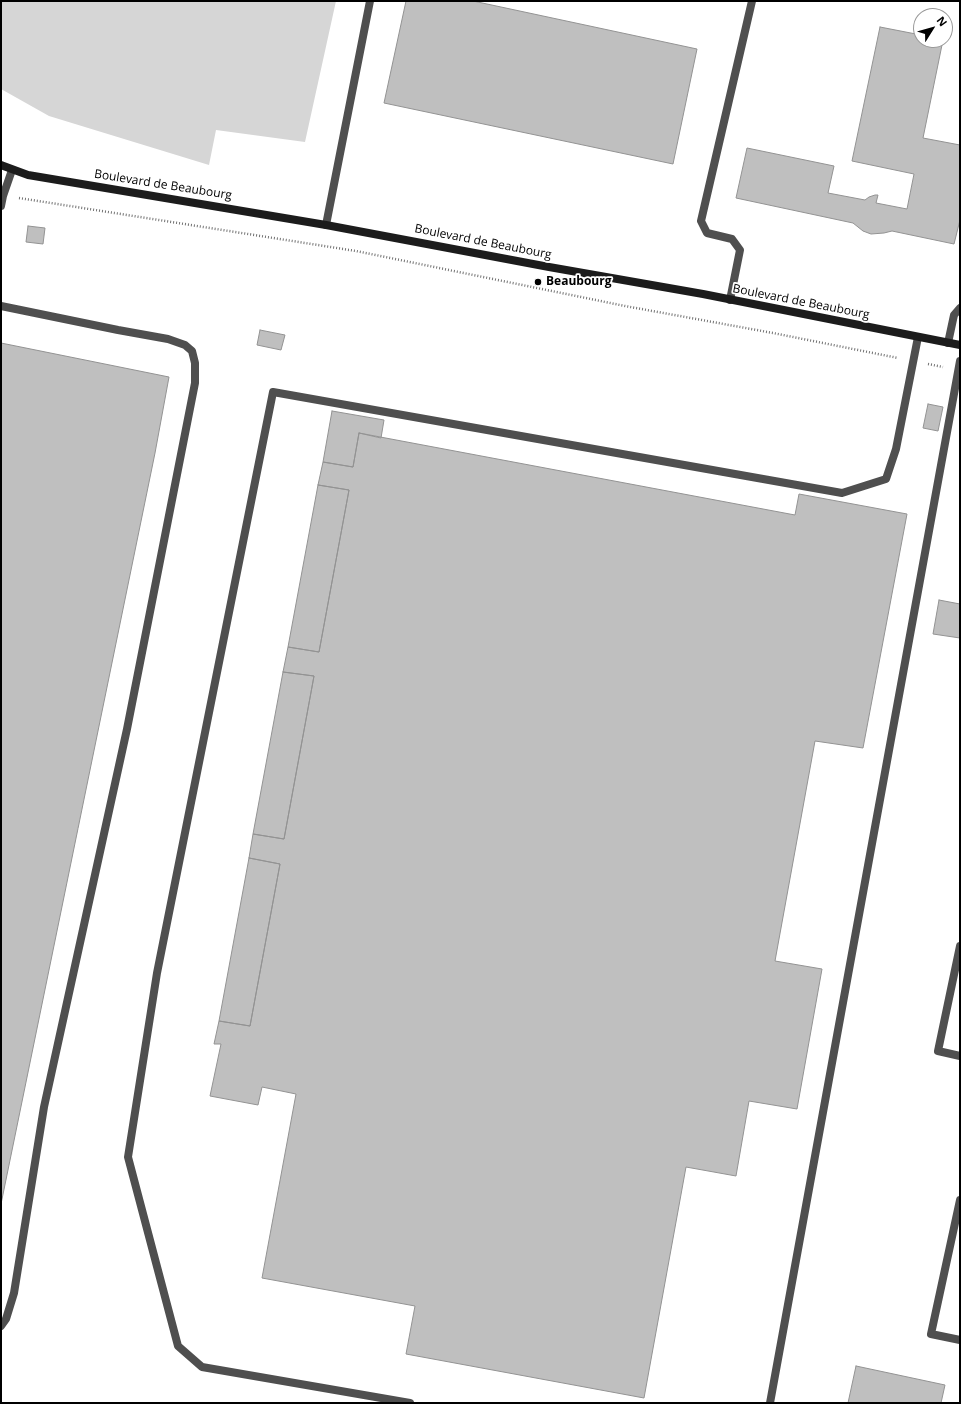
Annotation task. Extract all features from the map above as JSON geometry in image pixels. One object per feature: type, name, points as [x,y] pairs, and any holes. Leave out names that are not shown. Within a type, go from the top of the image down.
[{"type":"main road","name":"Boulevard de Beaubourg","points":[[1,165],[28,175],[326,225],[730,300],[960,345]]},
{"type":"lane","points":[[326,225],[370,1]]},
{"type":"lane","points":[[730,300],[740,250],[732,239],[707,234],[702,221],[752,1]]},
{"type":"lane","points":[[1,206],[12,170]]},
{"type":"lane","points":[[1,306],[168,339],[185,345],[192,351],[195,363],[196,383],[127,729],[44,1107],[14,1292],[6,1319],[1,1326]]},
{"type":"lane","points":[[948,343],[954,315],[960,308]]},
{"type":"lane","points":[[410,1403],[202,1367],[178,1346],[128,1157],[157,972],[273,392],[842,493],[886,479],[896,449],[912,361],[918,337]]},
{"type":"lane","points":[[770,1403],[960,362]]},
{"type":"lane","points":[[960,946],[938,1051],[960,1056]]},
{"type":"lane","points":[[960,1200],[931,1334],[960,1340]]},
{"type":"path","points":[[3,196],[356,251],[617,304],[959,370]]},
{"type":"shaded area","points":[[1,1],[336,1],[305,142],[216,130],[209,165],[49,116],[1,89]]},
{"type":"building","points":[[406,1],[473,1],[697,49],[673,164],[384,103]]},
{"type":"building","points":[[880,27],[913,33],[913,48],[941,48],[923,138],[960,145],[960,220],[954,244],[892,231],[871,234],[863,231],[853,223],[736,198],[747,148],[834,166],[828,193],[865,200],[869,197],[878,195],[876,203],[907,209],[914,174],[852,161]]},
{"type":"building","points":[[28,226],[45,228],[43,244],[26,242]]},
{"type":"building","points":[[260,330],[285,335],[281,350],[257,345]]},
{"type":"building","points":[[1,343],[169,377],[155,453],[1,1204]]},
{"type":"building","points":[[928,404],[943,407],[938,431],[923,428]]},
{"type":"building","points":[[332,411],[384,420],[381,438],[359,433],[353,467],[323,462]]},
{"type":"building","points":[[359,433],[795,515],[799,494],[907,514],[863,748],[815,741],[775,961],[822,969],[797,1109],[749,1101],[736,1176],[686,1167],[644,1398],[406,1354],[415,1306],[262,1278],[296,1094],[262,1087],[258,1105],[210,1096],[221,1044],[214,1044],[219,1021],[250,1026],[280,864],[249,858],[253,834],[284,839],[314,676],[283,672],[288,647],[319,652],[349,490],[318,485],[323,462],[353,467]]},
{"type":"building","points":[[318,485],[349,490],[319,652],[288,647]]},
{"type":"building","points":[[939,600],[960,604],[960,638],[933,634]]},
{"type":"building","points":[[283,672],[314,676],[284,839],[253,834]]},
{"type":"building","points":[[249,858],[280,864],[250,1026],[219,1021]]},
{"type":"building","points":[[856,1366],[945,1385],[941,1403],[848,1403]]},
{"type":"place","name":"Beaubourg","points":[[538,282]]}]
